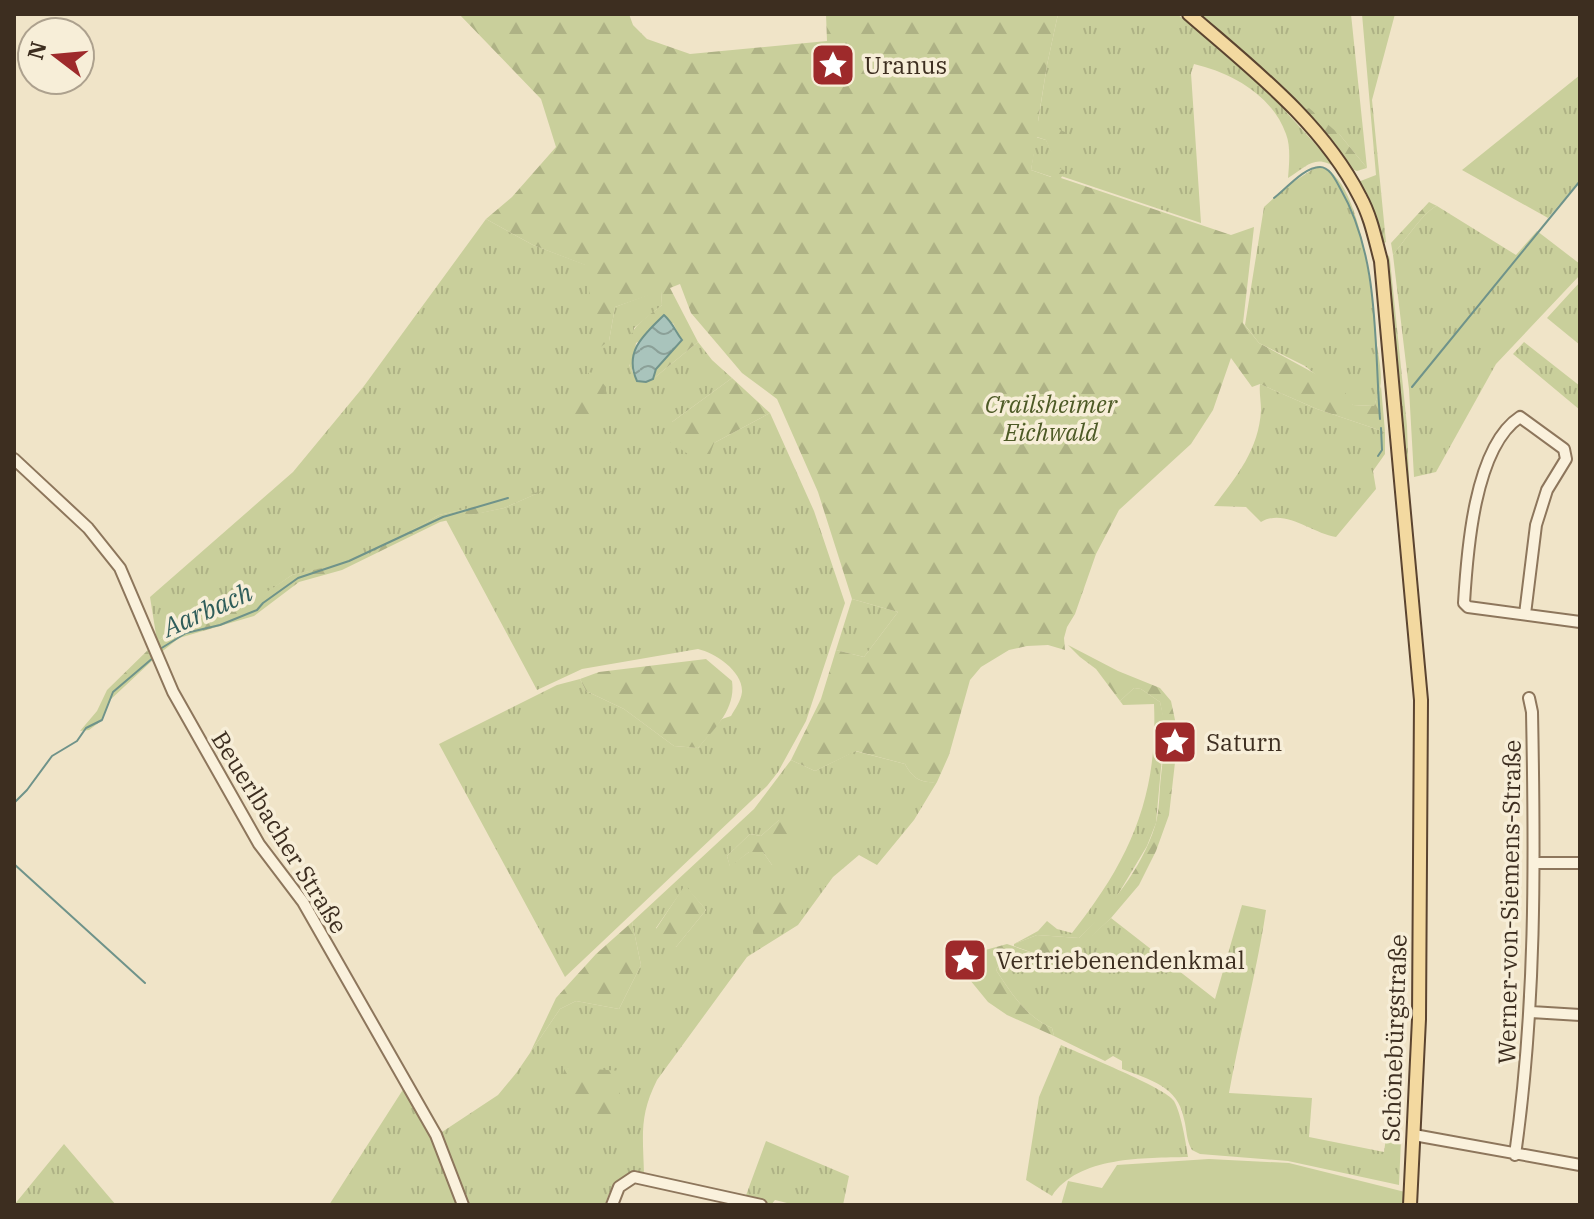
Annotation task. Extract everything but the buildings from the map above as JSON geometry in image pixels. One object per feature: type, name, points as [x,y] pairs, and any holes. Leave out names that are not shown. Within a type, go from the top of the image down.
[{"type":"main road","name":"Schönebürgstraße","points":[[1189,14],[1255,71],[1312,127],[1351,180],[1370,220],[1381,261],[1421,700],[1421,873],[1410,1205]]},
{"type":"street","points":[[1525,614],[1536,525],[1547,490],[1566,459],[1564,449],[1520,417],[1496,446],[1480,482],[1464,603],[1468,607],[1580,622]]},
{"type":"street","name":"Beuerlbacher Straße","points":[[14,459],[88,528],[120,568],[173,692],[259,844],[303,902],[436,1135],[463,1205]]},
{"type":"street","name":"Werner-von-Siemens-Straße","points":[[1515,1155],[1531,1012],[1535,863],[1532,712],[1529,698]]},
{"type":"street","points":[[1535,863],[1580,863]]},
{"type":"street","points":[[1531,1012],[1580,1015]]},
{"type":"street","points":[[1414,1135],[1580,1165]]},
{"type":"street","points":[[612,1205],[619,1187],[634,1177],[757,1204]]},
{"type":"green space","name":"Crailsheimer Eichwald","points":[[459,14],[629,14],[633,25],[647,39],[690,54],[827,41],[826,14],[1058,14],[1038,121],[1065,132],[1063,162],[1053,155],[1046,140],[1037,137],[1031,170],[1051,177],[1057,167],[1065,171],[1061,178],[1231,235],[1254,227],[1243,323],[1259,343],[1343,389],[1353,405],[1374,406],[1381,386],[1385,432],[1317,409],[1260,384],[1252,387],[1231,358],[1213,410],[1191,444],[1119,510],[1096,554],[1075,614],[1067,627],[1065,650],[1048,645],[1009,650],[981,667],[970,680],[949,755],[937,782],[918,779],[905,764],[856,751],[815,771],[791,760],[821,699],[836,650],[864,657],[898,612],[852,599],[818,492],[777,399],[742,373],[691,313],[680,284],[670,288],[698,342],[653,379],[655,369],[682,341],[673,323],[636,343],[632,371],[628,361],[628,343],[638,325],[662,305],[661,291],[615,307],[609,341],[599,348],[585,265],[533,245],[486,219],[512,197],[556,147],[541,99]]},
{"type":"green space","points":[[1058,14],[1177,14],[1278,103],[1338,169],[1317,162],[1288,178],[1288,139],[1271,108],[1236,80],[1194,64],[1191,73],[1201,223],[1061,176],[1064,171],[1058,168],[1052,177],[1031,170],[1036,137],[1046,140],[1053,155],[1038,122]]},
{"type":"green space","points":[[1200,14],[1351,14],[1367,168],[1340,135],[1303,111]]},
{"type":"green space","points":[[1362,14],[1395,14],[1372,100],[1386,242],[1381,245],[1358,182],[1376,175]]},
{"type":"green space","points":[[1580,75],[1580,180],[1548,218],[1462,170]]},
{"type":"green space","points":[[1309,108],[1340,135],[1367,168],[1357,171],[1349,168],[1303,111]]},
{"type":"green space","points":[[1318,166],[1333,174],[1345,191],[1362,242],[1381,370],[1380,388],[1374,406],[1353,405],[1305,366],[1259,343],[1245,325],[1264,207],[1287,186]]},
{"type":"green space","points":[[1429,202],[1437,206],[1420,220],[1393,255],[1391,243]]},
{"type":"green space","points":[[1437,206],[1516,255],[1537,231],[1580,264],[1580,275],[1496,364],[1436,472],[1414,477],[1409,389],[1393,255],[1420,220]]},
{"type":"green space","points":[[486,219],[533,245],[586,265],[609,341],[615,307],[661,290],[662,305],[634,328],[629,365],[637,381],[653,379],[698,342],[732,378],[672,422],[714,443],[770,413],[814,511],[845,603],[806,721],[778,772],[767,786],[565,977],[439,744],[557,685],[580,679],[586,691],[624,709],[674,746],[698,748],[722,719],[731,716],[740,699],[741,684],[727,664],[698,649],[582,669],[537,690],[446,520],[504,508],[538,493],[439,515],[360,560],[292,575],[246,607],[208,614],[157,641],[150,597],[293,472],[364,386]]},
{"type":"green space","points":[[1385,254],[1390,260],[1407,426],[1409,479],[1406,479]]},
{"type":"green space","points":[[1580,282],[1580,345],[1547,318]]},
{"type":"green space","points":[[1524,342],[1580,386],[1580,410],[1513,354]]},
{"type":"green space","points":[[589,372],[595,374],[606,387],[605,403],[599,417],[581,429],[566,416]]},
{"type":"green space","points":[[732,378],[770,413],[714,443],[706,466],[670,442],[672,422]]},
{"type":"green space","points":[[1260,384],[1317,409],[1385,432],[1385,454],[1373,471],[1376,489],[1336,537],[1279,518],[1261,522],[1246,507],[1214,506],[1238,473],[1256,437],[1261,410]]},
{"type":"green space","points":[[543,491],[504,508],[440,522],[342,570],[299,582],[254,616],[179,638],[159,654],[157,641],[208,614],[246,606],[292,575],[360,559],[439,515]]},
{"type":"green space","points":[[852,599],[898,612],[864,657],[836,650]]},
{"type":"green space","points":[[1068,645],[1160,688],[1171,701],[1177,745],[1169,815],[1139,885],[1111,918],[1076,951],[1068,957],[1050,959],[1014,944],[1037,935],[1079,938],[1113,900],[1142,858],[1155,826],[1164,748],[1160,702],[1141,689],[1134,688],[1120,701],[1096,669]]},
{"type":"green space","points":[[150,648],[154,659],[110,700],[101,721],[89,730],[80,731],[97,711],[107,690]]},
{"type":"green space","points":[[706,659],[732,681],[732,691],[723,718],[698,748],[674,746],[624,709],[586,691],[580,679],[599,672]]},
{"type":"green space","points":[[1134,688],[1141,689],[1160,702],[1165,724],[1156,823],[1147,846],[1111,906],[1079,938],[1037,935],[1014,944],[1038,931],[1047,921],[1057,929],[1072,933],[1124,854],[1145,799],[1154,738],[1154,704],[1123,705],[1120,701]]},
{"type":"green space","points":[[855,751],[905,764],[918,779],[937,782],[914,820],[877,865],[859,855],[833,877],[798,925],[747,957],[657,1080],[645,1115],[644,1174],[629,1175],[618,1181],[605,1205],[465,1205],[441,1138],[442,1132],[498,1095],[560,1009],[576,1001],[619,1009],[641,965],[632,922],[754,809],[791,760],[815,771]],"holes":[[[779,820],[772,865],[763,852],[749,852],[730,866],[727,856],[750,834],[761,836]],[[685,886],[706,910],[676,947],[656,928]]]},
{"type":"green space","points":[[814,818],[819,825],[772,865],[763,852],[749,852],[730,867],[727,856],[750,834],[761,836],[779,820]]},
{"type":"green space","points":[[685,885],[706,910],[676,947],[656,943],[656,929]]},
{"type":"green space","points":[[777,894],[796,894],[805,905],[797,920],[754,938],[756,912]]},
{"type":"green space","points":[[1242,905],[1266,910],[1229,1093],[1312,1098],[1309,1137],[1384,1152],[1386,1138],[1401,1140],[1399,1185],[1288,1161],[1200,1154],[1192,1150],[1181,1108],[1169,1092],[1152,1081],[1122,1069],[1122,1061],[1113,1056],[1105,1061],[1054,1036],[1052,1028],[1020,1004],[996,970],[1007,951],[1007,944],[1050,959],[1068,957],[1111,918],[1215,999]]},
{"type":"green space","points":[[632,922],[641,965],[619,1009],[576,1001],[560,1009],[530,1053],[556,998],[596,954]]},
{"type":"green space","points":[[1007,944],[1007,951],[996,970],[1020,1004],[1052,1028],[1054,1036],[1007,1015],[988,1002],[970,980],[948,964],[960,957]]},
{"type":"green space","points":[[1061,1045],[1168,1095],[1179,1113],[1188,1157],[1133,1159],[1095,1166],[1078,1173],[1052,1196],[1026,1180],[1039,1097]]},
{"type":"green space","points":[[1403,1057],[1401,1130],[1393,1124],[1394,1063],[1395,1058]]},
{"type":"green space","points":[[565,1067],[621,1071],[618,1130],[596,1122],[562,1078]]},
{"type":"green space","points":[[404,1088],[438,1147],[459,1205],[329,1205]]},
{"type":"green space","points":[[766,1141],[849,1176],[843,1205],[795,1205],[775,1200],[771,1205],[745,1198]]},
{"type":"green space","points":[[64,1144],[116,1205],[14,1205]]},
{"type":"green space","points":[[1209,1159],[1289,1163],[1405,1192],[1404,1205],[1061,1205],[1068,1181],[1102,1188],[1117,1165]]},
{"type":"water","points":[[664,315],[682,340],[656,369],[653,379],[637,381],[633,370],[634,352],[643,336]]},
{"type":"waterway","points":[[1274,198],[1296,179],[1320,167],[1335,178],[1353,215],[1369,271],[1373,301],[1380,419]]},
{"type":"waterway","points":[[1412,387],[1580,181]]},
{"type":"waterway","points":[[1378,456],[1382,450],[1381,428]]},
{"type":"waterway","name":"Aarbach","points":[[160,649],[186,633],[220,625],[257,610],[298,578],[349,561],[443,517],[508,498]]},
{"type":"waterway","name":"Aarbach","points":[[14,803],[52,756],[77,741],[86,728],[102,720],[113,692],[154,657]]},
{"type":"waterway","points":[[14,864],[145,983]]},
{"type":"place","name":"Uranus","points":[[833,65]]},
{"type":"place","name":"Saturn","points":[[1175,742]]},
{"type":"place","name":"Vertriebenendenkmal","points":[[965,960]]}]
